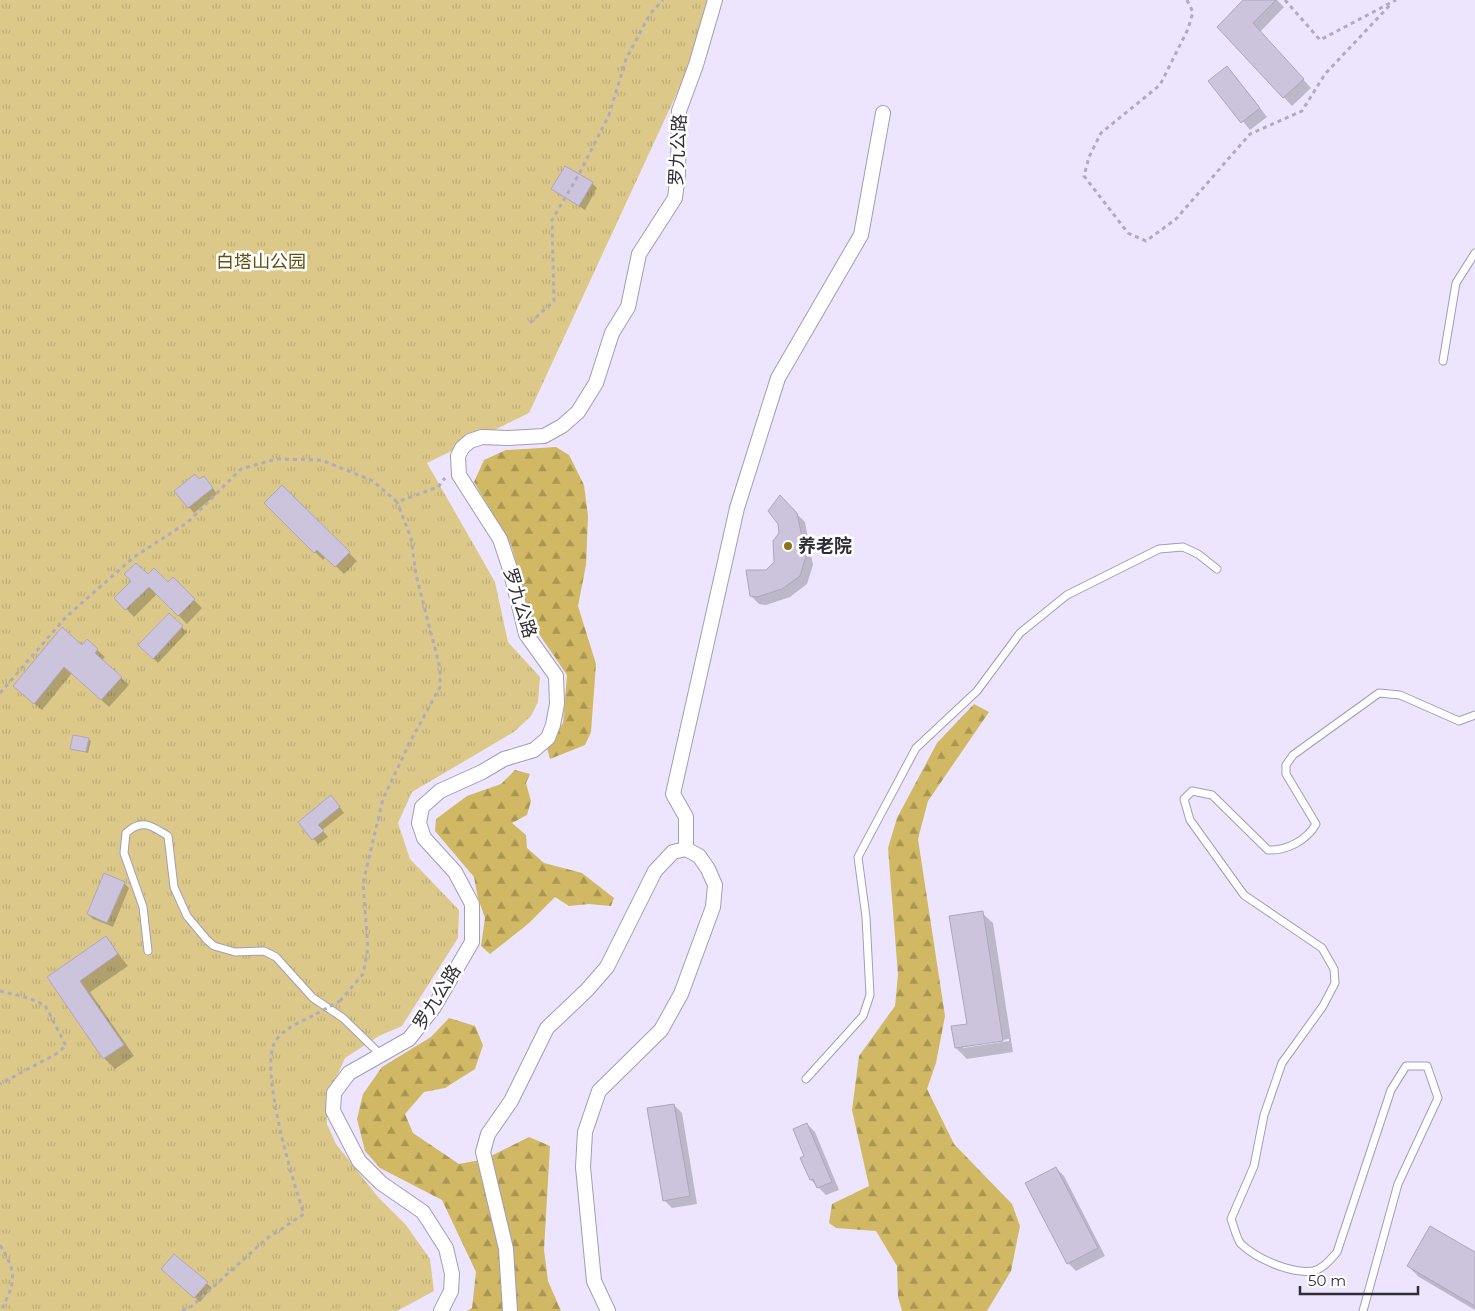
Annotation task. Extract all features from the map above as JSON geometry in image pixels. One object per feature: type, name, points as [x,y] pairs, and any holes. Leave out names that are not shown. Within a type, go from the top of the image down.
[{"type":"street","name":"罗九公路","points":[[441,1311],[451,1292],[452,1274],[446,1248],[423,1212],[381,1183],[359,1161],[333,1111],[334,1093],[349,1073],[409,1039],[434,1007],[472,942],[472,904],[455,872],[424,838],[419,823],[422,807],[440,791],[482,772],[504,759],[534,750],[548,738],[557,704],[556,676],[526,634],[510,569],[500,539],[459,475],[458,456],[462,448],[470,441],[482,437],[544,436],[562,426],[578,412],[596,383],[612,333],[628,306],[639,254],[675,198],[678,174],[679,111],[696,66],[715,0]]},
{"type":"street","points":[[686,849],[686,817],[673,794],[737,508],[778,378],[860,235],[883,113]]},
{"type":"street","points":[[510,1311],[506,1249],[483,1152],[488,1134],[512,1101],[547,1028],[587,990],[607,967],[655,871],[673,852],[686,849],[699,856],[708,869],[714,885],[713,907],[682,994],[661,1030],[599,1091],[585,1132],[583,1167],[594,1281],[608,1311]]},
{"type":"lane","points":[[1443,361],[1456,283],[1475,253]]},
{"type":"lane","points":[[806,1079],[863,1016],[870,995],[866,917],[858,857],[916,748],[976,691],[1020,633],[1067,595],[1159,549],[1183,547],[1198,554],[1217,568]]},
{"type":"lane","points":[[1363,1311],[1398,1184],[1438,1098],[1427,1066],[1406,1066],[1390,1090],[1337,1252],[1324,1266],[1313,1271],[1293,1270],[1256,1254],[1240,1242],[1231,1219],[1254,1166],[1264,1115],[1282,1063],[1323,1006],[1335,983],[1334,969],[1322,948],[1244,895],[1190,820],[1184,799],[1192,791],[1212,796],[1268,850],[1280,850],[1310,835],[1316,824],[1286,774],[1286,765],[1293,755],[1379,693],[1400,695],[1459,722],[1475,715]]},
{"type":"lane","points":[[148,951],[143,907],[124,853],[126,833],[134,826],[143,824],[153,826],[168,836],[174,887],[187,916],[207,940],[214,946],[235,952],[264,950],[276,957],[313,998],[343,1018],[380,1054]]},
{"type":"path","points":[[530,323],[554,301],[552,220],[579,174],[609,115],[626,59],[650,14],[663,0]]},
{"type":"path","points":[[1188,0],[1193,12],[1188,29],[1160,85],[1101,133],[1089,157],[1084,176],[1128,233],[1146,241],[1176,219],[1250,134],[1302,111],[1325,74],[1396,0]]},
{"type":"path","points":[[1285,0],[1320,40],[1392,4]]},
{"type":"path","points":[[397,502],[438,487],[448,474],[453,456],[458,456]]},
{"type":"path","points":[[0,693],[66,617],[134,557],[188,522],[241,469],[276,459],[321,460],[373,481],[397,502],[411,538],[416,574],[440,668],[440,687],[410,742],[383,799],[364,883],[368,948],[362,974],[340,1001],[282,1034],[274,1042],[270,1062],[284,1149],[304,1214],[266,1239],[198,1301],[182,1311]]},
{"type":"path","points":[[0,991],[28,998],[45,1005],[66,1046],[56,1054],[0,1084]]},
{"type":"path","points":[[0,1245],[8,1257],[14,1284],[1,1311]]},
{"type":"green space","name":"白塔山公园","points":[[0,0],[720,0],[529,413],[427,463],[495,582],[508,642],[540,677],[538,702],[531,716],[514,732],[412,792],[398,823],[410,859],[459,910],[458,938],[402,1026],[379,1036],[345,1058],[327,1098],[327,1124],[336,1144],[378,1197],[406,1225],[430,1259],[434,1291],[397,1311],[0,1311]]},
{"type":"green space","points":[[556,447],[569,455],[584,485],[588,516],[586,565],[578,606],[596,664],[591,732],[585,745],[550,759],[547,748],[563,723],[567,675],[535,628],[524,603],[518,569],[511,545],[474,482],[484,460],[506,450]]},
{"type":"green space","points":[[974,704],[989,712],[928,801],[918,839],[945,1016],[936,1063],[927,1089],[954,1144],[1012,1204],[1020,1226],[1011,1271],[987,1311],[902,1311],[898,1297],[897,1266],[876,1231],[836,1228],[829,1223],[832,1204],[869,1186],[852,1110],[859,1056],[895,1006],[898,975],[888,848],[897,818],[937,743]]},
{"type":"green space","points":[[515,770],[530,774],[526,783],[531,801],[527,815],[512,823],[526,835],[527,848],[544,863],[582,873],[614,898],[611,906],[589,904],[569,906],[555,897],[528,924],[490,954],[481,946],[485,918],[478,898],[474,877],[435,831],[436,819],[467,796],[501,784]]},
{"type":"green space","points":[[449,1018],[475,1026],[483,1045],[475,1069],[445,1088],[424,1092],[405,1114],[413,1133],[459,1164],[485,1159],[529,1137],[550,1146],[544,1250],[548,1281],[561,1311],[467,1311],[472,1308],[476,1272],[442,1200],[380,1168],[365,1151],[357,1119],[363,1094],[382,1067],[431,1037]]},
{"type":"building","points":[[1243,0],[1276,0],[1253,23],[1304,79],[1283,98],[1217,27]]},
{"type":"building","points":[[1227,66],[1260,108],[1241,123],[1208,81]]},
{"type":"building","points":[[565,166],[593,182],[579,206],[551,189]]},
{"type":"building","points":[[195,474],[199,479],[204,476],[213,488],[188,508],[174,491]]},
{"type":"building","points":[[282,485],[350,552],[335,567],[317,550],[314,553],[264,503]]},
{"type":"building","name":"养老院","points":[[780,495],[797,513],[806,556],[800,576],[782,589],[757,597],[750,596],[746,570],[766,570],[774,562],[773,541],[779,533],[778,524],[768,511]]},
{"type":"building","points":[[136,563],[148,574],[154,568],[168,582],[173,577],[195,599],[178,616],[149,587],[125,610],[114,598],[131,581],[124,574]]},
{"type":"building","points":[[169,613],[183,626],[153,659],[138,645]]},
{"type":"building","points":[[62,627],[82,645],[87,639],[98,649],[95,653],[122,677],[101,700],[64,667],[34,704],[13,686]]},
{"type":"building","points":[[73,735],[89,738],[86,752],[70,749]]},
{"type":"building","points":[[331,795],[340,807],[318,825],[324,831],[312,840],[298,822]]},
{"type":"building","points":[[104,873],[125,882],[107,923],[87,914]]},
{"type":"building","points":[[983,911],[1003,1041],[955,1048],[951,1026],[967,1024],[949,916]]},
{"type":"building","points":[[106,936],[118,954],[80,981],[124,1045],[103,1059],[47,977]]},
{"type":"building","points":[[674,1104],[690,1196],[663,1201],[647,1108]]},
{"type":"building","points":[[807,1123],[832,1182],[817,1188],[813,1179],[810,1180],[800,1158],[804,1156],[793,1129]]},
{"type":"building","points":[[1056,1167],[1098,1248],[1067,1264],[1025,1183]]},
{"type":"building","points":[[1430,1226],[1475,1252],[1475,1306],[1407,1266]]},
{"type":"building","points":[[174,1254],[208,1282],[194,1298],[161,1269]]},
{"type":"place","name":"养老院","points":[[788,546]]}]
